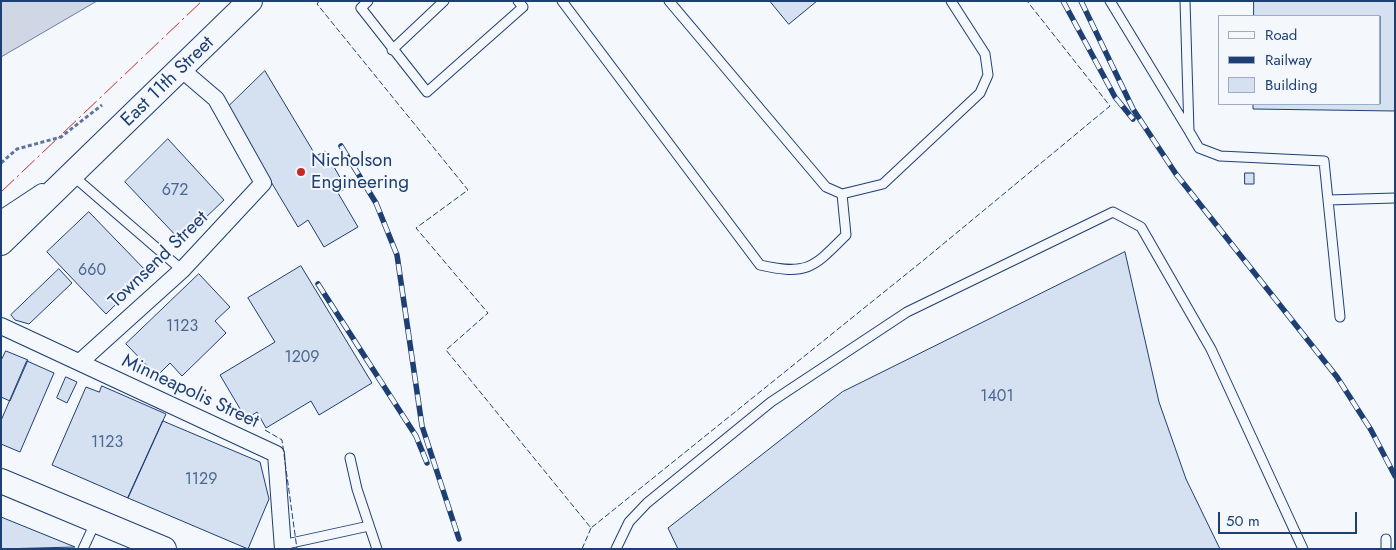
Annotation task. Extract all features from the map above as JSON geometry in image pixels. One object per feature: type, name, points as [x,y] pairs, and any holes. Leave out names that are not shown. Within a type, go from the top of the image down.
[{"type":"street","name":"East 11th Street","points":[[1,243],[182,70],[250,1]]},
{"type":"street","name":"Townsend Street","points":[[80,362],[182,270],[263,183],[216,99],[182,70]]},
{"type":"street","name":"East 11th Street","points":[[1,219],[78,168]]},
{"type":"street","name":"Minneapolis Street","points":[[1,326],[276,454],[282,547]]},
{"type":"street","points":[[1,481],[164,549]]},
{"type":"lane","points":[[368,1],[358,5],[427,92],[523,8],[518,1]]},
{"type":"lane","points":[[392,50],[444,1]]},
{"type":"lane","points":[[562,1],[760,265],[786,271],[816,264],[846,235],[842,194]]},
{"type":"lane","points":[[669,1],[826,188],[842,194],[883,184],[980,93],[988,75],[985,54],[950,1]]},
{"type":"lane","points":[[1110,1],[1200,148],[1220,156],[1324,161],[1340,317]]},
{"type":"lane","points":[[1185,1],[1189,132]]},
{"type":"lane","points":[[78,168],[182,270]]},
{"type":"lane","points":[[1328,200],[1395,198]]},
{"type":"lane","points":[[616,549],[629,522],[647,503],[771,402],[907,312],[1113,212],[1141,227],[1211,349],[1303,549]]},
{"type":"lane","points":[[350,458],[357,489],[377,549]]},
{"type":"lane","points":[[83,549],[96,520]]},
{"type":"lane","points":[[282,547],[369,526]]},
{"type":"path","points":[[1,163],[17,149],[61,137],[102,105]]},
{"type":"shaded area","points":[[1,1],[97,1],[1,57]]},
{"type":"building","points":[[770,1],[817,1],[789,24]]},
{"type":"building","points":[[1254,1],[1395,1],[1395,111],[1253,109],[1253,105],[1381,105],[1381,15],[1254,15]]},
{"type":"building","name":"Nicholson Engineering","points":[[265,71],[316,156],[325,151],[346,188],[338,193],[358,227],[324,247],[308,220],[298,227],[227,108]]},
{"type":"building","points":[[168,139],[224,200],[181,241],[125,182]]},
{"type":"building","points":[[1245,173],[1254,173],[1254,184],[1245,184]]},
{"type":"building","points":[[89,212],[148,273],[106,314],[47,252]]},
{"type":"building","points":[[1125,252],[1159,402],[1186,479],[1220,549],[678,549],[668,528],[842,392]]},
{"type":"building","points":[[301,266],[372,383],[319,415],[311,401],[266,428],[257,412],[246,419],[220,375],[275,342],[248,298]]},
{"type":"building","points":[[59,269],[72,283],[29,324],[15,320],[11,315]]},
{"type":"building","points":[[199,274],[230,307],[215,321],[226,333],[182,376],[170,363],[157,376],[126,344]]},
{"type":"building","points":[[6,351],[28,360],[10,401],[1,397],[1,361]]},
{"type":"building","points":[[27,361],[54,373],[20,452],[1,444],[1,421]]},
{"type":"building","points":[[66,377],[77,382],[67,403],[57,398]]},
{"type":"building","points":[[102,386],[166,414],[128,498],[52,465],[86,387],[99,392]]},
{"type":"building","points":[[163,421],[260,462],[269,499],[248,549],[128,498]]},
{"type":"building","points":[[1,517],[75,547],[1,549]]},
{"type":"railway","points":[[1063,1],[1115,97],[1133,119]]},
{"type":"railway","points":[[1081,1],[1133,109],[1176,174],[1337,377],[1371,430],[1395,476]]},
{"type":"railway","points":[[341,146],[376,203],[397,255],[422,426],[459,539]]},
{"type":"railway","points":[[318,284],[416,436],[427,463]]},
{"type":"fence","points":[[319,1],[317,4],[468,190],[416,228],[488,313],[446,350],[591,528],[925,259],[1110,106],[1027,1]]},
{"type":"fence","points":[[265,430],[282,440],[297,549]]},
{"type":"fence","points":[[582,549],[591,528]]},
{"type":"power","points":[[1,192],[202,1]]},
{"type":"place","name":"Nicholson Engineering","points":[[301,172]]}]
